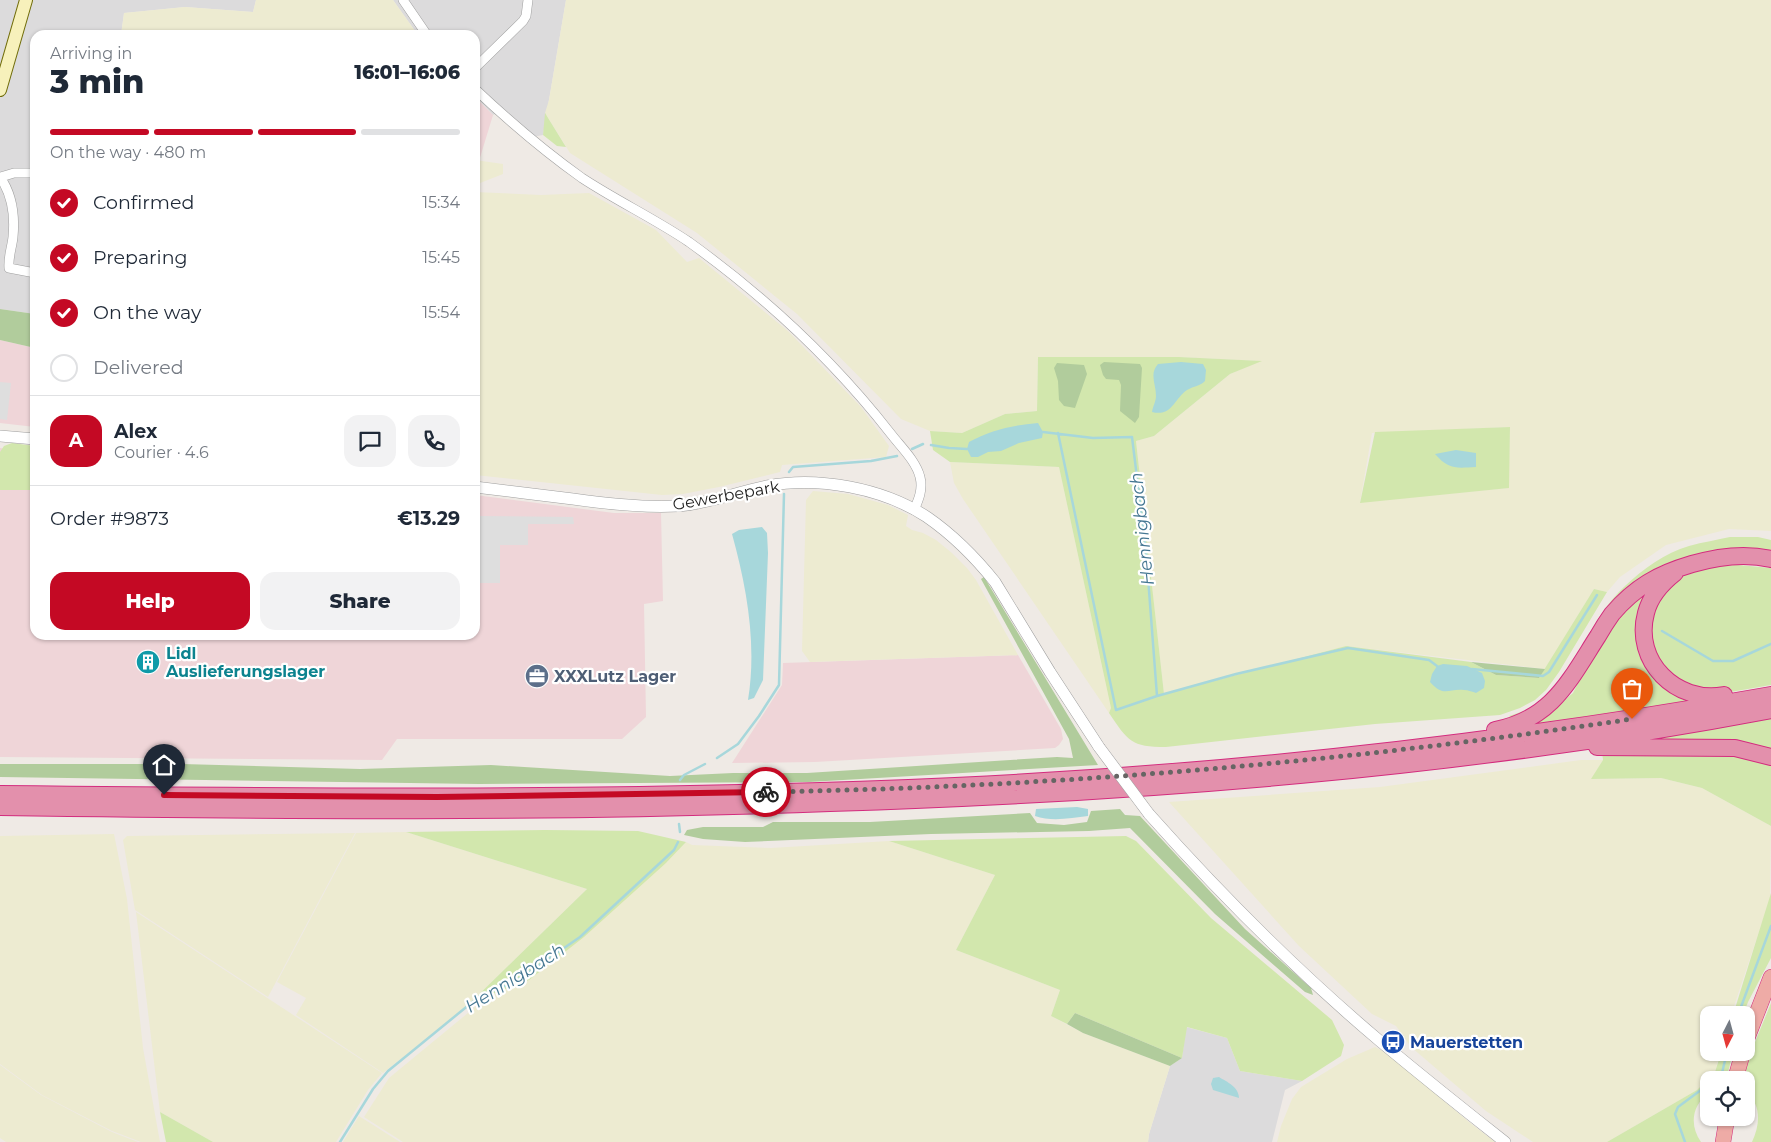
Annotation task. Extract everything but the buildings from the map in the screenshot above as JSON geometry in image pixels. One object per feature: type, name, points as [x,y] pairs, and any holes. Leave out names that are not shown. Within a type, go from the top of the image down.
[{"type":"highway","points":[[1460,744],[1480,733],[1509,728],[1547,707],[1566,687],[1612,614],[1641,586],[1662,574],[1703,561],[1746,556],[1771,560]]},
{"type":"highway","points":[[1682,567],[1655,592],[1646,614],[1644,642],[1654,667],[1664,679],[1676,688],[1691,694],[1715,697],[1748,691],[1770,700]]},
{"type":"highway","points":[[0,794],[437,797],[806,791],[958,786],[1125,776],[1460,744],[1770,700]]},
{"type":"highway","points":[[0,807],[340,811],[525,810],[725,807],[952,799],[1233,781],[1408,764],[1633,733],[1770,700]]},
{"type":"highway","points":[[1540,747],[1558,750],[1603,747],[1735,748],[1771,757]]},
{"type":"highway","points":[[1755,1018],[1771,977]]},
{"type":"highway","points":[[1723,1142],[1725,1126]]},
{"type":"main road","points":[[0,90],[26,0]]},
{"type":"street","points":[[403,0],[424,30]]},
{"type":"street","points":[[480,63],[523,22],[526,16],[528,0]]},
{"type":"street","points":[[480,93],[516,127],[583,178],[665,227],[714,262],[770,308],[816,350],[865,401],[916,468],[922,486],[914,510]]},
{"type":"street","points":[[30,173],[14,173],[0,177],[11,200],[14,215],[13,237],[8,262],[9,268],[30,272]]},
{"type":"street","points":[[0,436],[30,439]]},
{"type":"street","name":"Gewerbepark","points":[[480,488],[604,503],[679,506],[768,486],[820,482],[882,496],[926,517],[953,537],[989,576],[1099,747],[1149,814],[1217,889],[1380,1041],[1505,1142]]},
{"type":"shaded area","points":[[0,0],[256,0],[253,12],[185,7],[124,13],[122,30],[30,30],[30,313],[0,309]]},
{"type":"shaded area","points":[[256,0],[393,0],[414,30],[122,30],[124,13],[185,7],[253,12]]},
{"type":"shaded area","points":[[393,0],[566,0],[543,135],[532,137],[501,109],[493,115],[480,102],[480,30],[414,30]]},
{"type":"shaded area","points":[[566,0],[1771,0],[1771,531],[1729,529],[1666,545],[1620,577],[1607,592],[1594,589],[1545,669],[1346,646],[1164,694],[1136,441],[1154,436],[1230,374],[1260,361],[1179,357],[1038,357],[1037,411],[1005,414],[962,433],[930,431],[901,419],[797,314],[697,233],[570,153],[545,113],[549,100]],"holes":[[[1510,427],[1508,488],[1360,502],[1372,433]]]},
{"type":"shaded area","points":[[480,102],[493,115],[480,158]]},
{"type":"shaded area","points":[[480,161],[503,164],[503,174],[480,183]]},
{"type":"shaded area","points":[[480,192],[541,195],[589,193],[656,230],[687,262],[699,258],[788,331],[861,407],[889,446],[886,457],[782,465],[780,472],[719,487],[683,494],[662,495],[480,476]]},
{"type":"shaded area","points":[[0,340],[30,347],[30,426],[0,423]]},
{"type":"shaded area","points":[[0,382],[11,383],[7,420],[0,419]]},
{"type":"shaded area","points":[[0,448],[30,451],[30,640],[480,640],[480,496],[614,513],[661,513],[663,601],[644,604],[646,717],[622,739],[397,739],[382,760],[0,757]]},
{"type":"shaded area","points":[[950,462],[1059,467],[1111,708],[1109,713],[963,499],[954,483]]},
{"type":"shaded area","points":[[813,491],[848,494],[888,505],[908,515],[906,526],[936,540],[967,568],[976,580],[1018,655],[810,662],[802,651],[806,500]]},
{"type":"shaded area","points":[[480,516],[573,517],[574,524],[528,524],[528,545],[500,545],[500,583],[480,583]]},
{"type":"shaded area","points":[[1018,655],[1061,729],[1063,739],[1055,748],[815,762],[732,763],[782,685],[783,663]]},
{"type":"shaded area","points":[[1581,760],[1603,760],[1592,779],[1661,778],[1702,788],[1771,826],[1770,899],[1734,1006],[1700,1006],[1700,1061],[1718,1061],[1715,1071],[1700,1071],[1700,1087],[1697,1090],[1607,1142],[1533,1142],[1486,1111],[1411,1047],[1396,1026],[1372,1014],[1299,946],[1169,802],[1380,787]]},
{"type":"shaded area","points":[[406,832],[587,889],[465,1008],[383,1073],[296,1015],[306,998],[277,982],[356,833]]},
{"type":"shaded area","points":[[355,833],[268,997],[135,910],[123,840],[127,836]]},
{"type":"shaded area","points":[[114,834],[127,899],[143,1048],[160,1142],[141,1142],[112,1131],[42,1095],[0,1064],[0,836]]},
{"type":"shaded area","points":[[889,841],[995,875],[956,950],[1060,990],[1051,1016],[1083,1033],[1170,1066],[1148,1142],[403,1142],[364,1117],[389,1078],[474,1008],[482,998],[505,990],[666,863],[686,842],[692,845],[771,848]]},
{"type":"shaded area","points":[[136,912],[382,1073],[368,1090],[336,1142],[213,1142],[160,1112]]},
{"type":"shaded area","points":[[1186,1027],[1227,1038],[1240,1071],[1302,1081],[1285,1090],[1272,1142],[1148,1142],[1170,1066],[1182,1058]]},
{"type":"shaded area","points":[[1375,1047],[1387,1053],[1495,1142],[1277,1142],[1292,1099],[1301,1087],[1347,1059]]},
{"type":"shaded area","points":[[0,1065],[41,1095],[112,1132],[138,1142],[6,1142],[0,1138]]},
{"type":"shaded area","points":[[359,1116],[400,1142],[343,1142]]},
{"type":"green space","points":[[545,113],[566,147],[557,146],[543,135]]},
{"type":"green space","points":[[0,309],[30,313],[30,347],[0,340]]},
{"type":"green space","points":[[1038,357],[1179,357],[1262,361],[1230,374],[1154,436],[1136,441],[1164,694],[1346,646],[1471,662],[1496,675],[1539,678],[1594,589],[1607,592],[1559,672],[1546,690],[1535,700],[1500,715],[1375,724],[1166,747],[1138,744],[1126,736],[1109,713],[1111,708],[1059,467],[950,462],[933,450],[930,431],[962,433],[1005,414],[1037,411]]},
{"type":"green space","points":[[1104,362],[1140,364],[1142,368],[1139,417],[1135,423],[1120,411],[1121,385],[1119,380],[1106,379],[1103,375],[1100,365]]},
{"type":"green space","points":[[1057,363],[1084,365],[1087,374],[1075,408],[1064,406],[1059,400],[1058,381],[1054,368]]},
{"type":"green space","points":[[1510,427],[1509,488],[1360,503],[1375,432]]},
{"type":"green space","points":[[12,443],[30,445],[30,490],[0,490],[0,452],[4,446]]},
{"type":"green space","points":[[1730,537],[1758,537],[1771,540],[1771,554],[1734,550],[1703,556],[1664,569],[1639,586],[1614,609],[1597,631],[1565,685],[1547,704],[1513,720],[1509,716],[1536,705],[1555,687],[1566,673],[1602,613],[1625,586],[1639,574],[1663,557],[1680,549]]},
{"type":"green space","points":[[1738,565],[1771,568],[1771,685],[1713,695],[1661,672],[1648,623],[1653,606],[1675,579],[1714,566]]},
{"type":"green space","points":[[984,577],[1098,765],[809,782],[479,784],[0,777],[0,764],[182,764],[360,769],[491,765],[670,776],[733,773],[807,773],[1057,757],[1073,758],[1069,739],[981,579]]},
{"type":"green space","points":[[1652,586],[1640,645],[1685,699],[1684,705],[1521,729],[1554,709],[1573,693],[1614,622]]},
{"type":"green space","points":[[1471,662],[1545,669],[1539,678],[1496,675]]},
{"type":"green space","points":[[1771,718],[1771,752],[1646,740]]},
{"type":"green space","points":[[1602,752],[1737,754],[1771,763],[1771,826],[1702,788],[1661,778],[1591,779],[1603,760]]},
{"type":"green space","points":[[1120,809],[1125,815],[1140,816],[1245,929],[1311,988],[1313,995],[1305,992],[1215,914],[1130,828],[1089,831],[931,834],[745,842],[703,839],[684,835],[687,830],[703,827],[763,827],[773,822],[870,822],[1030,813],[1037,823],[1064,825],[1087,822],[1091,811]]},
{"type":"green space","points":[[638,831],[686,842],[666,863],[584,937],[529,980],[482,998],[465,1008],[587,889],[406,832]]},
{"type":"green space","points":[[1126,836],[1136,841],[1211,918],[1332,1020],[1344,1045],[1341,1056],[1302,1081],[1240,1071],[1227,1038],[1187,1027],[1182,1058],[1075,1013],[1067,1024],[1051,1016],[1060,990],[956,950],[995,875],[889,841]]},
{"type":"green space","points":[[1771,893],[1771,958],[1746,1006],[1736,1006]]},
{"type":"green space","points":[[1771,1003],[1771,1142],[1752,1142],[1758,1122],[1755,1103],[1755,1071],[1745,1071],[1748,1061],[1755,1061],[1755,1042]]},
{"type":"green space","points":[[1075,1013],[1182,1058],[1170,1066],[1083,1033],[1067,1024]]},
{"type":"green space","points":[[1718,1061],[1731,1061],[1728,1071],[1715,1071]]},
{"type":"green space","points":[[1700,1087],[1700,1102],[1696,1109],[1694,1122],[1697,1136],[1701,1142],[1607,1142]]},
{"type":"green space","points":[[160,1112],[213,1142],[166,1142]]},
{"type":"water","points":[[1181,362],[1203,364],[1206,370],[1205,381],[1187,390],[1168,410],[1159,413],[1152,412],[1156,398],[1153,375],[1155,368],[1158,364]]},
{"type":"water","points":[[1038,423],[1043,432],[1042,438],[1019,443],[1001,451],[988,452],[978,457],[971,457],[967,449],[969,442],[994,431]]},
{"type":"water","points":[[1456,450],[1476,453],[1476,467],[1453,467],[1444,463],[1435,454]]},
{"type":"water","points":[[762,527],[767,533],[768,553],[763,680],[754,698],[748,700],[751,679],[749,617],[742,575],[732,534],[739,530]]},
{"type":"water","points":[[1443,664],[1467,666],[1482,673],[1485,681],[1484,688],[1476,693],[1466,690],[1439,690],[1430,682],[1437,666]]},
{"type":"water","points":[[1077,807],[1088,809],[1088,816],[1055,819],[1035,816],[1036,809]]},
{"type":"water","points":[[1219,1077],[1235,1088],[1239,1098],[1213,1090],[1211,1084],[1213,1078]]},
{"type":"waterway","name":"Hennigbach","points":[[1043,432],[1093,438],[1132,437],[1146,551],[1157,696],[1236,674],[1348,648],[1429,660],[1437,666]]},
{"type":"waterway","name":"Hennigbach","points":[[1058,433],[1116,710],[1157,696]]},
{"type":"waterway","name":"Hennigbach","points":[[912,449],[923,444]]},
{"type":"waterway","name":"Hennigbach","points":[[931,445],[967,449]]},
{"type":"waterway","name":"Hennigbach","points":[[789,472],[793,467],[871,461],[897,456]]},
{"type":"waterway","name":"Hennigbach","points":[[717,758],[738,744],[779,685],[784,494]]},
{"type":"waterway","name":"Hennigbach","points":[[1472,669],[1543,676],[1549,672],[1597,595]]},
{"type":"waterway","name":"Hennigbach","points":[[1662,631],[1713,661],[1733,661],[1771,644]]},
{"type":"waterway","name":"Hennigbach","points":[[680,780],[684,775],[705,764]]},
{"type":"waterway","name":"Hennigbach","points":[[679,824],[680,832]]},
{"type":"waterway","name":"Hennigbach","points":[[340,1142],[373,1089],[388,1071],[481,995],[503,987],[522,977],[580,937],[674,850],[678,842]]},
{"type":"waterway","points":[[1741,1006],[1771,926]]},
{"type":"waterway","points":[[1722,1071],[1725,1061]]},
{"type":"waterway","points":[[1685,1142],[1675,1114],[1678,1107],[1700,1091]]},
{"type":"way so far","points":[[766,792],[958,786],[1213,769],[1460,744],[1632,719]]},
{"type":"place","name":"Lidl Auslieferungslager","points":[[148,662]]},
{"type":"place","name":"XXXLutz Lager","points":[[537,676]]},
{"type":"place","name":"Mauerstetten","points":[[1393,1042]]},
{"type":"route","points":[[164,795],[437,797],[766,792]]}]
